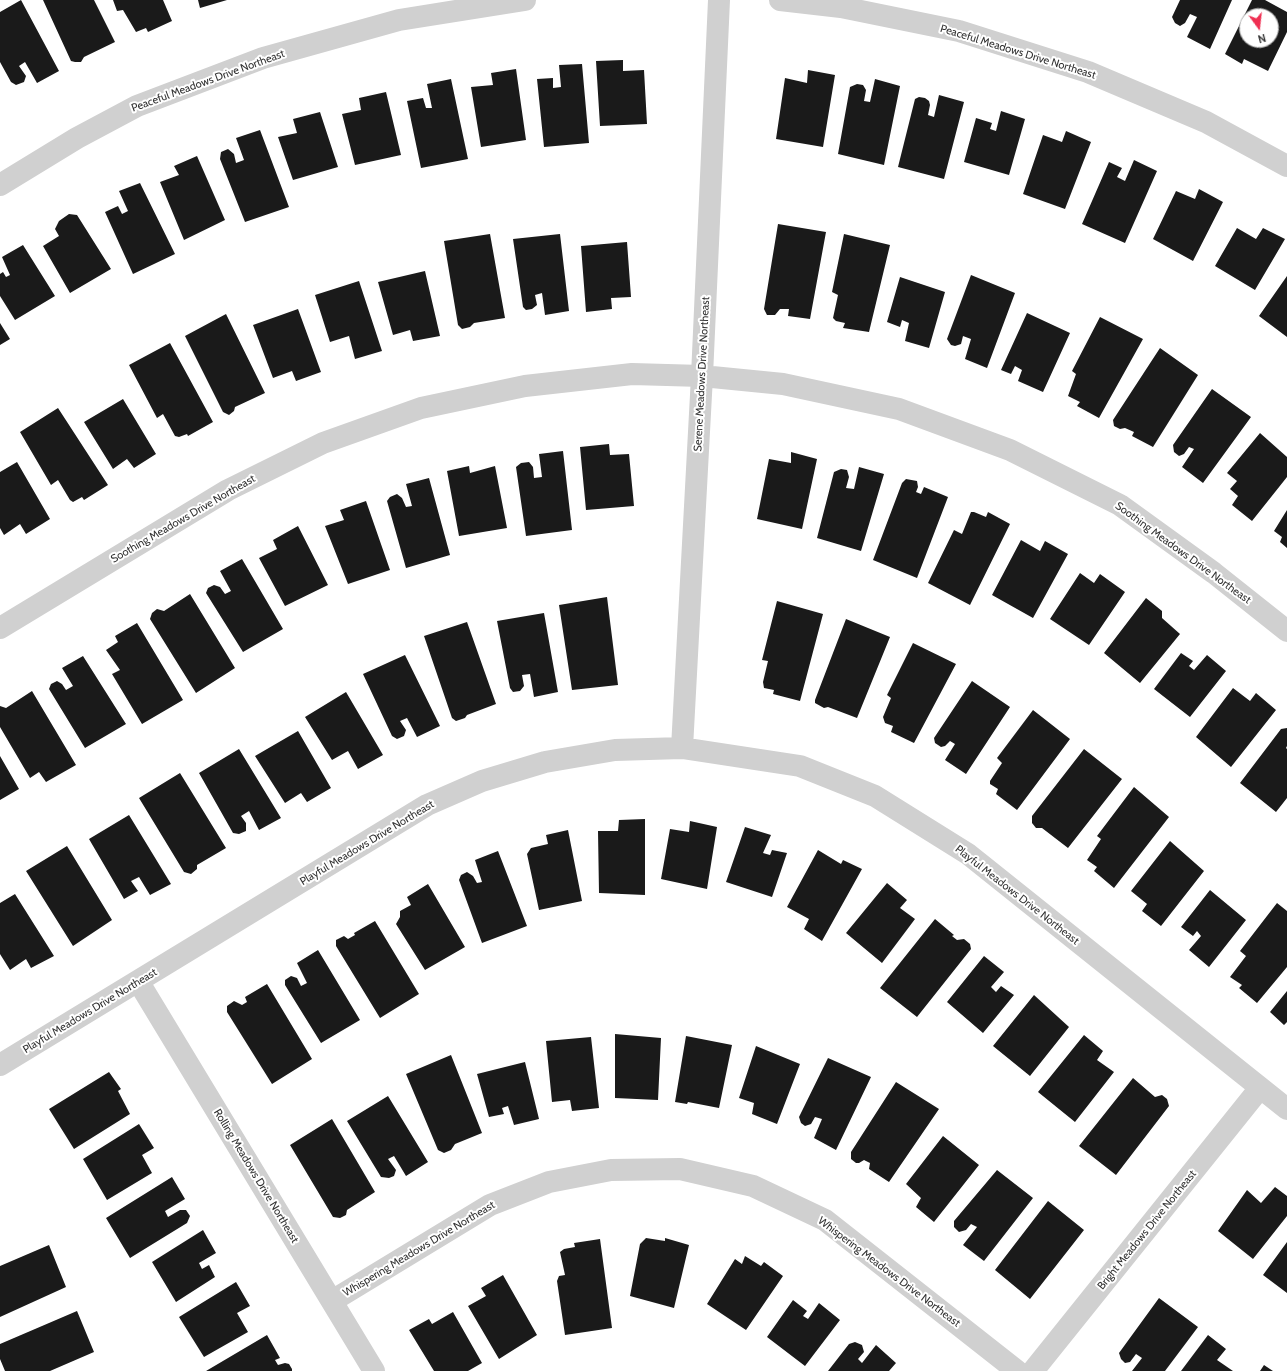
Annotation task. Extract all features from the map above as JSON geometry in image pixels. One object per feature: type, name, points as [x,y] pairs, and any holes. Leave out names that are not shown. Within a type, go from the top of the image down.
[{"type":"street","name":"Peaceful Meadows Drive Northeast","points":[[0,184],[78,138],[137,106],[263,58],[399,20],[525,0]]},
{"type":"street","name":"Serene Meadows Drive Northeast","points":[[682,748],[702,376],[719,0]]},
{"type":"street","name":"Peaceful Meadows Drive Northeast","points":[[780,0],[841,7],[959,31],[1088,72],[1206,122],[1287,166]]},
{"type":"street","name":"Soothing Meadows Drive Northeast","points":[[0,628],[228,490],[330,440],[421,408],[526,386],[632,374],[702,376],[783,384],[899,409],[1010,450],[1120,505],[1214,573],[1287,631]]},
{"type":"street","name":"Playful Meadows Drive Northeast","points":[[0,1065],[428,805],[475,784],[545,762],[615,750],[682,748],[800,766],[875,796],[968,854],[1287,1109]]},
{"type":"street","name":"Rolling Meadows Drive Northeast","points":[[138,981],[374,1371]]},
{"type":"street","name":"Bright Meadows Drive Northeast","points":[[1033,1371],[1260,1088]]},
{"type":"street","name":"Whispering Meadows Drive Northeast","points":[[332,1301],[490,1205],[549,1182],[611,1170],[680,1170],[753,1186],[825,1220],[1017,1371]]},
{"type":"building","points":[[21,0],[59,71],[37,83],[25,62],[19,66],[26,76],[24,82],[16,85],[11,82],[0,62],[0,12]]},
{"type":"building","points":[[43,0],[94,0],[115,42],[84,57],[81,62],[71,61]]},
{"type":"building","points":[[113,0],[163,0],[172,21],[148,32],[146,28],[136,32],[123,10],[117,11]]},
{"type":"building","points":[[198,0],[227,0],[200,8]]},
{"type":"building","points":[[1180,0],[1232,0],[1210,49],[1187,37],[1197,17],[1190,14],[1185,23],[1180,26],[1175,23],[1172,17]]},
{"type":"building","points":[[1252,0],[1265,0],[1287,12],[1287,32],[1268,71],[1244,59],[1242,64],[1225,54],[1239,26],[1239,48],[1279,48],[1279,8],[1248,8]]},
{"type":"building","points":[[623,60],[623,71],[644,70],[647,124],[600,126],[596,61]]},
{"type":"building","points":[[582,64],[589,143],[544,147],[537,79],[553,78],[553,88],[561,87],[559,65]]},
{"type":"building","points":[[516,69],[526,140],[481,147],[471,87],[493,85],[491,73]]},
{"type":"building","points":[[808,70],[835,75],[823,147],[776,139],[785,78],[807,83]]},
{"type":"building","points":[[451,79],[468,159],[421,168],[407,101],[423,98],[426,108],[432,108],[427,84]]},
{"type":"building","points":[[875,79],[900,86],[884,165],[838,154],[850,87],[857,84],[863,85],[866,90],[864,101],[870,102]]},
{"type":"building","points":[[386,92],[401,155],[355,165],[342,114],[361,110],[359,98]]},
{"type":"building","points":[[939,95],[964,102],[944,179],[898,167],[915,99],[919,97],[925,98],[929,101],[930,105],[928,115],[934,117]]},
{"type":"building","points":[[1001,111],[1025,119],[1009,175],[964,162],[976,118],[992,123],[990,129],[996,131]]},
{"type":"building","points":[[320,112],[338,167],[293,180],[278,137],[297,133],[293,119]]},
{"type":"building","points":[[260,130],[289,207],[245,222],[220,159],[221,152],[228,149],[234,154],[236,163],[244,160],[236,138]]},
{"type":"building","points":[[1066,131],[1091,142],[1065,209],[1023,194],[1043,135],[1062,142]]},
{"type":"building","points":[[197,156],[225,220],[184,240],[160,182],[179,175],[174,166]]},
{"type":"building","points":[[1134,160],[1157,171],[1125,243],[1082,224],[1109,162],[1122,168],[1117,177],[1125,181]]},
{"type":"building","points":[[140,183],[175,254],[133,274],[105,212],[118,206],[122,214],[128,211],[119,191]]},
{"type":"building","points":[[1199,189],[1223,202],[1193,261],[1153,239],[1176,191],[1195,199]]},
{"type":"building","points":[[69,214],[77,215],[111,269],[70,293],[43,246],[59,236],[55,229],[59,221]]},
{"type":"building","points":[[778,224],[826,232],[810,319],[788,316],[789,309],[780,309],[775,315],[767,315],[764,309]]},
{"type":"building","points":[[1237,228],[1256,239],[1263,228],[1285,239],[1255,290],[1215,266]]},
{"type":"building","points":[[490,234],[505,318],[474,323],[470,327],[462,329],[458,325],[444,241]]},
{"type":"building","points":[[560,234],[569,311],[545,315],[542,293],[535,295],[537,305],[532,309],[526,310],[523,307],[513,239]]},
{"type":"building","points":[[844,234],[890,245],[869,332],[843,328],[845,323],[836,321],[833,318],[838,295],[832,292]]},
{"type":"building","points":[[627,242],[631,297],[611,298],[612,309],[586,312],[581,246]]},
{"type":"building","points":[[23,245],[55,296],[15,320],[0,296],[0,274],[3,272],[6,277],[10,275],[2,257]]},
{"type":"building","points":[[425,271],[440,336],[413,341],[410,330],[393,335],[378,282]]},
{"type":"building","points":[[971,275],[1015,293],[987,368],[965,359],[971,339],[963,336],[961,344],[955,346],[951,345],[947,339]]},
{"type":"building","points":[[1287,276],[1287,337],[1259,316]]},
{"type":"building","points":[[900,277],[945,292],[929,348],[905,341],[909,323],[902,320],[900,327],[887,322]]},
{"type":"building","points":[[359,281],[382,351],[355,359],[349,336],[330,342],[315,295]]},
{"type":"building","points":[[298,309],[321,372],[296,381],[292,371],[273,378],[253,325]]},
{"type":"building","points":[[1027,313],[1070,333],[1043,392],[1018,381],[1022,370],[1015,366],[1011,374],[1001,370]]},
{"type":"building","points":[[226,314],[265,393],[235,407],[234,411],[229,415],[223,412],[185,336]]},
{"type":"building","points":[[1100,317],[1143,339],[1099,418],[1077,406],[1080,402],[1068,396],[1076,374],[1072,371]]},
{"type":"building","points":[[0,323],[10,339],[0,345]]},
{"type":"building","points":[[170,343],[213,422],[188,436],[187,434],[179,437],[175,436],[163,414],[157,418],[129,365]]},
{"type":"building","points":[[1160,348],[1198,375],[1153,447],[1132,436],[1134,432],[1125,428],[1120,429],[1114,426],[1113,420]]},
{"type":"building","points":[[1212,389],[1251,417],[1203,483],[1182,467],[1194,449],[1189,447],[1184,454],[1179,456],[1174,452],[1173,445]]},
{"type":"building","points":[[123,399],[156,454],[134,468],[127,459],[113,469],[84,422]]},
{"type":"building","points":[[58,408],[108,485],[84,500],[82,497],[73,502],[70,500],[58,480],[51,485],[20,432]]},
{"type":"building","points":[[1260,433],[1287,457],[1287,477],[1252,521],[1232,505],[1238,496],[1230,489],[1237,481],[1227,473]]},
{"type":"building","points":[[609,444],[610,455],[629,454],[634,506],[586,510],[580,447]]},
{"type":"building","points":[[563,451],[572,530],[526,536],[516,467],[521,463],[529,462],[533,467],[534,478],[542,477],[539,454]]},
{"type":"building","points":[[791,452],[817,459],[802,529],[757,519],[769,459],[791,463]]},
{"type":"building","points":[[17,462],[50,519],[26,534],[20,524],[4,535],[0,528],[0,472]]},
{"type":"building","points":[[469,466],[470,473],[495,466],[507,528],[459,536],[447,471]]},
{"type":"building","points":[[859,467],[884,474],[861,551],[817,538],[834,472],[841,469],[847,470],[849,477],[846,488],[854,489]]},
{"type":"building","points":[[429,478],[450,555],[406,568],[387,501],[390,497],[397,494],[402,498],[406,507],[412,506],[406,484]]},
{"type":"building","points":[[906,479],[917,481],[918,487],[916,492],[921,494],[924,487],[948,497],[917,578],[873,560],[902,483]]},
{"type":"building","points":[[366,501],[390,570],[348,584],[325,526],[344,520],[340,510]]},
{"type":"building","points":[[1287,510],[1287,548],[1280,542],[1282,537],[1274,531]]},
{"type":"building","points":[[971,512],[986,517],[988,512],[1010,524],[970,605],[928,583],[954,530],[962,534]]},
{"type":"building","points":[[298,526],[328,585],[285,606],[259,558],[277,549],[273,540]]},
{"type":"building","points":[[1021,540],[1040,551],[1045,541],[1068,554],[1033,618],[992,595]]},
{"type":"building","points":[[242,559],[283,629],[243,652],[206,593],[208,588],[214,585],[220,587],[225,594],[231,591],[220,571]]},
{"type":"building","points":[[1080,573],[1094,583],[1100,574],[1125,592],[1089,645],[1050,619]]},
{"type":"building","points":[[190,594],[235,668],[196,693],[150,619],[152,613],[157,609],[164,611]]},
{"type":"building","points":[[607,597],[618,685],[572,690],[559,605]]},
{"type":"building","points":[[1146,598],[1162,611],[1162,618],[1180,634],[1140,683],[1104,653]]},
{"type":"building","points":[[777,601],[823,614],[800,701],[773,694],[774,690],[764,688],[763,682],[768,661],[762,660]]},
{"type":"building","points":[[544,613],[558,692],[534,697],[530,674],[522,675],[524,686],[520,691],[513,692],[510,688],[497,621]]},
{"type":"building","points":[[846,619],[890,637],[857,718],[828,707],[824,708],[815,703]]},
{"type":"building","points":[[467,622],[496,704],[467,715],[465,718],[456,721],[452,718],[424,636]]},
{"type":"building","points":[[137,623],[183,700],[142,724],[112,674],[120,670],[106,650],[118,642],[115,636]]},
{"type":"building","points":[[913,643],[956,664],[914,743],[891,732],[893,726],[885,723],[883,717],[891,698],[887,695]]},
{"type":"building","points":[[1181,653],[1193,661],[1189,666],[1194,670],[1207,655],[1226,671],[1190,717],[1154,689]]},
{"type":"building","points":[[405,655],[440,726],[417,737],[407,718],[400,721],[406,730],[404,736],[397,739],[392,736],[363,674]]},
{"type":"building","points":[[83,656],[126,724],[85,748],[49,689],[51,684],[57,681],[62,684],[66,690],[73,686],[62,668]]},
{"type":"building","points":[[972,681],[1010,707],[966,774],[945,760],[955,744],[950,741],[945,746],[941,747],[935,743],[934,738]]},
{"type":"building","points":[[1233,688],[1250,701],[1256,693],[1276,710],[1231,767],[1196,737]]},
{"type":"building","points":[[32,691],[76,765],[46,782],[39,772],[30,778],[0,727],[0,706],[6,708]]},
{"type":"building","points":[[346,692],[383,755],[358,769],[348,751],[332,760],[305,717]]},
{"type":"building","points":[[1033,710],[1070,739],[1017,810],[996,794],[998,789],[990,784],[990,781],[1002,763],[997,758]]},
{"type":"building","points":[[1287,728],[1287,798],[1276,812],[1240,783],[1281,729]]},
{"type":"building","points":[[298,731],[331,788],[307,802],[301,793],[285,803],[255,756]]},
{"type":"building","points":[[239,749],[281,818],[259,830],[249,811],[241,816],[246,823],[246,831],[239,834],[233,833],[199,773]]},
{"type":"building","points":[[1084,749],[1122,779],[1068,848],[1042,828],[1036,828],[1032,823],[1032,816]]},
{"type":"building","points":[[0,756],[19,789],[0,800]]},
{"type":"building","points":[[180,773],[226,848],[197,865],[197,869],[191,874],[184,872],[139,798]]},
{"type":"building","points":[[1134,787],[1169,817],[1114,888],[1094,871],[1097,867],[1087,860],[1101,839],[1097,836]]},
{"type":"building","points":[[129,815],[171,884],[150,895],[139,877],[131,881],[138,891],[124,899],[89,839]]},
{"type":"building","points":[[645,819],[645,895],[599,893],[598,831],[618,831],[619,820]]},
{"type":"building","points":[[690,821],[717,827],[707,889],[661,879],[670,829],[689,832]]},
{"type":"building","points":[[745,827],[771,835],[763,853],[770,855],[772,850],[787,853],[772,897],[726,882]]},
{"type":"building","points":[[568,830],[582,901],[539,910],[527,854],[531,848],[548,844],[546,835]]},
{"type":"building","points":[[1170,841],[1204,871],[1161,926],[1142,911],[1147,904],[1131,891]]},
{"type":"building","points":[[67,846],[112,920],[73,946],[26,871]]},
{"type":"building","points":[[818,850],[841,864],[843,860],[862,869],[822,941],[804,929],[809,919],[787,907]]},
{"type":"building","points":[[498,851],[527,926],[482,943],[459,880],[461,875],[467,872],[473,876],[477,883],[482,882],[475,860]]},
{"type":"building","points":[[887,883],[907,900],[900,908],[915,919],[882,963],[846,933]]},
{"type":"building","points":[[428,884],[465,947],[425,970],[396,924],[400,917],[400,911],[411,905],[407,897]]},
{"type":"building","points":[[1210,890],[1246,920],[1209,967],[1189,950],[1201,936],[1197,931],[1193,936],[1181,927]]},
{"type":"building","points":[[15,894],[54,956],[31,968],[26,959],[10,970],[0,954],[0,903]]},
{"type":"building","points":[[1277,903],[1287,911],[1287,967],[1257,1003],[1239,988],[1242,985],[1230,977],[1246,956],[1240,951]]},
{"type":"building","points":[[935,919],[954,935],[952,936],[957,940],[964,939],[970,944],[971,949],[917,1017],[880,988]]},
{"type":"building","points":[[375,921],[419,994],[380,1018],[336,946],[336,940],[344,936],[348,939],[355,935],[354,933]]},
{"type":"building","points":[[318,950],[360,1020],[321,1043],[285,985],[285,980],[291,976],[297,978],[301,986],[307,983],[297,963]]},
{"type":"building","points":[[984,956],[1004,972],[991,987],[996,992],[1001,986],[1014,995],[983,1033],[947,1002]]},
{"type":"building","points":[[267,984],[312,1059],[272,1084],[227,1012],[227,1006],[234,1001],[242,1005],[247,1002],[245,997]]},
{"type":"building","points":[[1287,991],[1287,1022],[1284,1025],[1270,1012]]},
{"type":"building","points":[[1034,995],[1069,1027],[1030,1076],[993,1046]]},
{"type":"building","points":[[615,1034],[661,1038],[658,1100],[615,1098]]},
{"type":"building","points":[[1084,1035],[1103,1051],[1097,1060],[1114,1072],[1075,1122],[1038,1092]]},
{"type":"building","points":[[686,1036],[732,1045],[719,1108],[688,1102],[687,1104],[675,1102]]},
{"type":"building","points":[[591,1037],[599,1108],[572,1111],[570,1100],[552,1102],[546,1041]]},
{"type":"building","points":[[756,1046],[800,1064],[777,1124],[752,1114],[754,1103],[739,1098]]},
{"type":"building","points":[[451,1055],[482,1133],[455,1144],[451,1150],[444,1153],[438,1150],[406,1074]]},
{"type":"building","points":[[828,1058],[871,1077],[836,1150],[814,1138],[822,1119],[815,1117],[811,1124],[805,1126],[801,1123],[799,1117]]},
{"type":"building","points":[[525,1062],[539,1119],[514,1125],[508,1106],[502,1108],[504,1114],[489,1117],[477,1074]]},
{"type":"building","points":[[109,1072],[121,1089],[118,1091],[130,1114],[74,1149],[49,1109]]},
{"type":"building","points":[[1133,1078],[1155,1097],[1162,1095],[1167,1099],[1169,1106],[1116,1175],[1079,1146]]},
{"type":"building","points":[[896,1082],[939,1109],[889,1182],[869,1169],[870,1163],[864,1160],[856,1163],[851,1159],[851,1152]]},
{"type":"building","points":[[388,1096],[428,1162],[406,1176],[394,1156],[388,1159],[396,1170],[394,1176],[389,1178],[381,1177],[347,1121]]},
{"type":"building","points":[[332,1119],[375,1192],[347,1210],[346,1215],[340,1218],[333,1217],[290,1145]]},
{"type":"building","points":[[139,1124],[154,1148],[142,1155],[152,1173],[107,1200],[83,1159]]},
{"type":"building","points":[[943,1136],[979,1165],[934,1222],[916,1207],[921,1198],[906,1184]]},
{"type":"building","points":[[997,1170],[1033,1198],[984,1261],[963,1245],[977,1227],[971,1224],[966,1230],[959,1232],[954,1227],[954,1221]]},
{"type":"building","points":[[172,1177],[185,1199],[165,1211],[168,1217],[180,1210],[186,1210],[190,1216],[187,1223],[130,1258],[106,1218]]},
{"type":"building","points":[[1275,1187],[1287,1196],[1287,1216],[1253,1259],[1218,1231],[1247,1190],[1261,1203]]},
{"type":"building","points":[[1048,1201],[1084,1230],[1030,1299],[995,1270]]},
{"type":"building","points":[[203,1230],[216,1253],[199,1263],[202,1269],[209,1265],[215,1277],[176,1302],[152,1262]]},
{"type":"building","points":[[646,1238],[665,1241],[665,1238],[689,1245],[674,1308],[630,1296],[640,1244]]},
{"type":"building","points":[[600,1239],[612,1328],[565,1335],[557,1281],[559,1276],[565,1275],[560,1252],[564,1249],[575,1247],[574,1243]]},
{"type":"building","points":[[1287,1242],[1287,1293],[1263,1275]]},
{"type":"building","points":[[49,1245],[66,1287],[0,1317],[0,1266]]},
{"type":"building","points":[[745,1256],[761,1266],[764,1262],[783,1276],[746,1330],[707,1304],[735,1259],[742,1264]]},
{"type":"building","points":[[503,1275],[537,1335],[499,1359],[468,1306],[486,1296],[481,1288]]},
{"type":"building","points":[[236,1282],[250,1306],[237,1313],[248,1332],[204,1357],[179,1317]]},
{"type":"building","points":[[1159,1298],[1198,1327],[1165,1371],[1132,1371],[1142,1358],[1136,1354],[1130,1362],[1125,1363],[1121,1359],[1119,1353]]},
{"type":"building","points":[[793,1300],[807,1311],[803,1316],[808,1319],[819,1303],[840,1320],[805,1366],[767,1337]]},
{"type":"building","points":[[77,1311],[94,1352],[50,1371],[5,1371],[0,1359],[0,1344]]},
{"type":"building","points":[[453,1312],[482,1363],[468,1371],[434,1371],[409,1330],[429,1319],[432,1324]]},
{"type":"building","points":[[267,1335],[280,1358],[275,1360],[278,1365],[285,1363],[289,1364],[292,1371],[206,1371]]},
{"type":"building","points":[[1208,1335],[1226,1349],[1217,1360],[1233,1371],[1181,1371]]},
{"type":"building","points":[[855,1342],[862,1345],[864,1352],[858,1359],[862,1363],[876,1345],[896,1363],[889,1371],[828,1371],[849,1344]]},
{"type":"building","points":[[1264,1365],[1273,1371],[1260,1371]]}]
